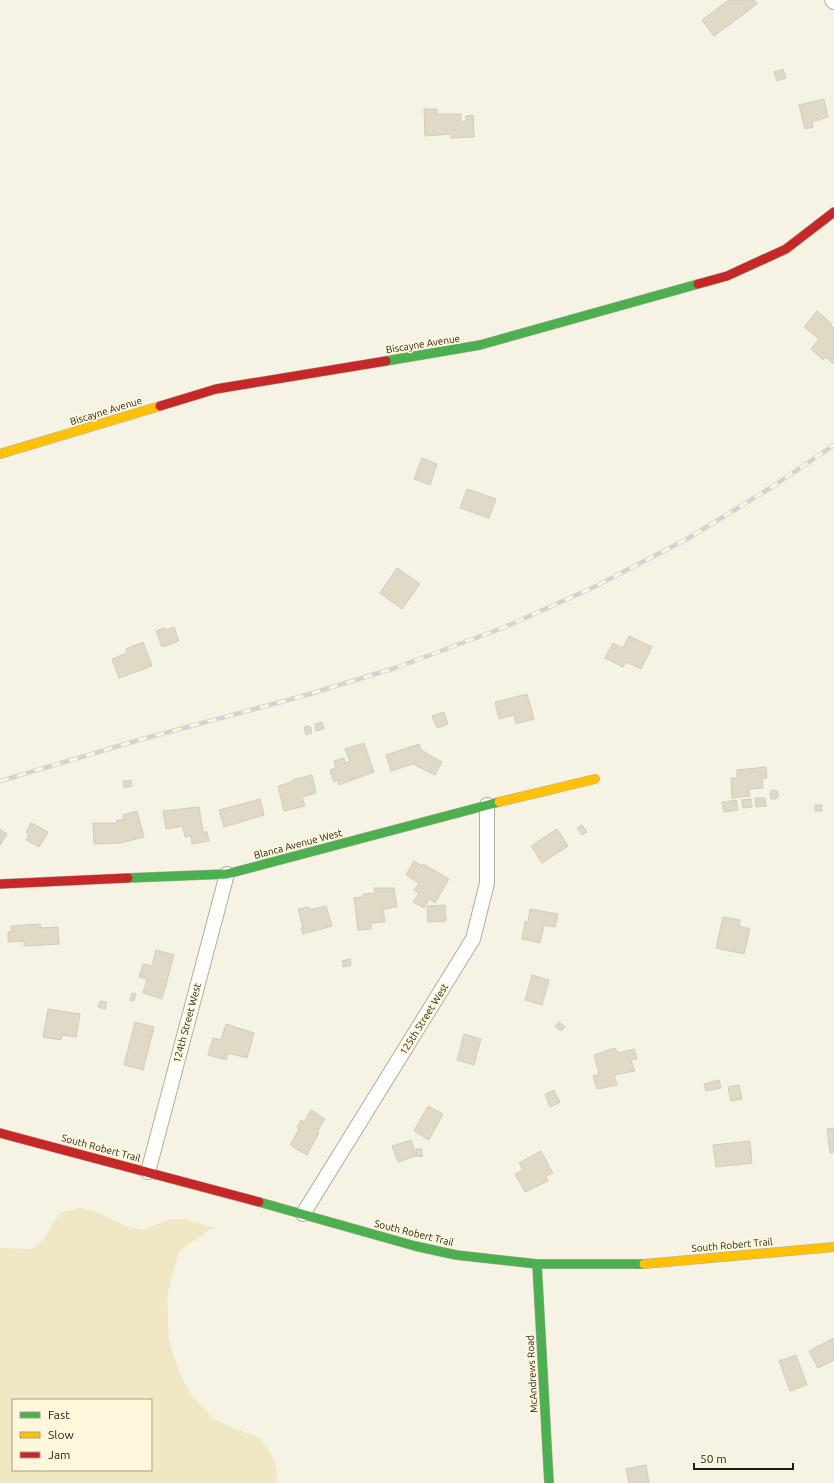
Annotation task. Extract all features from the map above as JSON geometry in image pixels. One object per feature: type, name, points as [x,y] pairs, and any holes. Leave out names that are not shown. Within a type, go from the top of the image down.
[{"type":"street","name":"Biscayne Avenue","points":[[0,454],[216,389],[480,346],[727,276],[786,249],[834,212]]},
{"type":"street","name":"Blanca Avenue West","points":[[0,884],[227,874],[486,805],[595,779]]},
{"type":"street","name":"125th Street West","points":[[303,1214],[473,939],[487,883],[486,805]]},
{"type":"street","name":"124th Street West","points":[[148,1172],[227,874]]},
{"type":"street","name":"South Robert Trail","points":[[0,1133],[303,1214],[422,1248],[456,1255],[538,1264],[639,1264],[834,1247]]},
{"type":"street","name":"McAndrews Road","points":[[538,1264],[549,1483]]},
{"type":"shaded area","points":[[80,1208],[95,1211],[126,1226],[143,1230],[170,1219],[183,1219],[217,1228],[209,1230],[179,1251],[167,1296],[169,1341],[180,1374],[190,1393],[212,1418],[260,1438],[275,1461],[277,1478],[276,1483],[0,1483],[0,1248],[32,1249],[44,1239],[54,1221],[62,1212]]},
{"type":"building","points":[[729,0],[754,0],[757,4],[714,36],[702,20]]},
{"type":"building","points":[[783,69],[786,78],[777,81],[774,72]]},
{"type":"building","points":[[824,99],[828,117],[812,122],[813,127],[805,129],[799,105]]},
{"type":"building","points":[[424,109],[437,109],[437,114],[461,114],[461,122],[466,121],[466,116],[473,115],[474,137],[451,138],[451,134],[425,136]]},
{"type":"building","points":[[817,311],[832,324],[830,325],[834,328],[834,364],[825,357],[823,360],[811,349],[819,339],[804,327]]},
{"type":"building","points":[[422,458],[437,464],[430,485],[414,479]]},
{"type":"building","points":[[467,489],[496,499],[489,518],[460,508]]},
{"type":"building","points":[[397,568],[420,584],[402,609],[380,593]]},
{"type":"building","points":[[174,627],[179,641],[162,647],[156,631]]},
{"type":"building","points":[[629,636],[652,647],[641,669],[626,662],[623,667],[605,658],[613,643],[623,648]]},
{"type":"building","points":[[143,642],[152,666],[119,678],[112,659],[127,653],[126,649]]},
{"type":"building","points":[[527,694],[534,719],[516,724],[514,715],[499,719],[495,702]]},
{"type":"building","points":[[444,712],[448,724],[437,728],[432,716]]},
{"type":"building","points":[[322,722],[324,729],[316,731],[315,724]]},
{"type":"building","points":[[310,726],[312,733],[306,735],[304,727]]},
{"type":"building","points":[[364,743],[374,772],[339,785],[337,780],[334,782],[330,770],[336,768],[334,761],[344,758],[345,763],[350,761],[345,749]]},
{"type":"building","points":[[419,744],[421,750],[442,762],[435,775],[413,764],[391,771],[386,755]]},
{"type":"building","points":[[766,767],[767,778],[762,779],[763,788],[749,789],[750,796],[732,798],[731,778],[737,778],[737,770]]},
{"type":"building","points":[[312,775],[316,793],[302,797],[305,806],[284,811],[278,786],[292,782],[292,780]]},
{"type":"building","points":[[131,780],[132,786],[124,788],[123,781]]},
{"type":"building","points":[[772,790],[777,791],[779,796],[776,799],[771,799],[770,794]]},
{"type":"building","points":[[755,798],[765,798],[766,806],[756,807]]},
{"type":"building","points":[[260,799],[264,815],[224,827],[219,810]]},
{"type":"building","points":[[751,799],[752,807],[743,808],[742,800]]},
{"type":"building","points":[[736,800],[738,810],[724,812],[722,802]]},
{"type":"building","points":[[815,805],[822,805],[822,811],[815,811]]},
{"type":"building","points":[[199,807],[203,832],[207,832],[209,841],[192,844],[191,836],[185,837],[183,826],[166,829],[163,811]]},
{"type":"building","points":[[137,811],[144,837],[120,843],[94,844],[93,823],[117,823],[117,820],[123,820],[123,815]]},
{"type":"building","points":[[31,823],[48,832],[39,847],[26,840],[29,834],[26,832]]},
{"type":"building","points":[[582,825],[587,832],[582,835],[577,828]]},
{"type":"building","points":[[0,829],[7,834],[0,845]]},
{"type":"building","points":[[557,829],[568,846],[542,863],[531,846]]},
{"type":"building","points":[[414,861],[422,866],[423,864],[449,879],[435,903],[429,899],[424,908],[413,902],[419,893],[414,890],[419,883],[406,875]]},
{"type":"building","points":[[374,888],[394,888],[397,907],[383,909],[385,922],[371,923],[371,929],[358,930],[354,898],[363,897],[363,894],[375,893]]},
{"type":"building","points":[[445,905],[446,921],[428,922],[427,906]]},
{"type":"building","points":[[326,906],[332,926],[303,934],[298,909],[309,907],[310,910]]},
{"type":"building","points":[[530,909],[558,914],[555,927],[544,925],[540,943],[522,939],[525,921],[528,922]]},
{"type":"building","points":[[723,917],[740,920],[739,926],[750,929],[744,954],[716,948]]},
{"type":"building","points":[[40,924],[41,928],[58,927],[59,944],[24,946],[24,941],[8,942],[8,932],[11,932],[11,926]]},
{"type":"building","points":[[156,950],[174,955],[162,999],[143,993],[147,979],[139,977],[143,964],[152,966]]},
{"type":"building","points":[[350,959],[351,965],[343,967],[342,961]]},
{"type":"building","points":[[532,975],[549,980],[542,1005],[525,1000]]},
{"type":"building","points":[[132,993],[136,994],[134,1001],[130,1000]]},
{"type":"building","points":[[100,1001],[107,1002],[105,1009],[98,1007]]},
{"type":"building","points":[[48,1009],[80,1014],[76,1037],[62,1035],[61,1040],[43,1037]]},
{"type":"building","points":[[135,1022],[154,1027],[143,1070],[124,1065]]},
{"type":"building","points":[[559,1022],[565,1027],[561,1031],[555,1026]]},
{"type":"building","points":[[226,1024],[254,1033],[247,1058],[228,1053],[226,1060],[208,1055],[213,1038],[221,1040]]},
{"type":"building","points":[[464,1034],[481,1039],[474,1065],[457,1060]]},
{"type":"building","points":[[615,1048],[618,1053],[634,1049],[637,1059],[631,1060],[635,1071],[614,1075],[617,1085],[597,1089],[593,1076],[599,1074],[594,1055]]},
{"type":"building","points":[[719,1080],[721,1088],[706,1091],[704,1084]]},
{"type":"building","points":[[739,1085],[742,1099],[731,1101],[728,1087]]},
{"type":"building","points":[[554,1090],[560,1102],[550,1107],[545,1094]]},
{"type":"building","points":[[428,1106],[443,1114],[429,1140],[414,1131]]},
{"type":"building","points":[[311,1110],[325,1119],[317,1132],[319,1133],[307,1155],[290,1145],[299,1129],[297,1127],[301,1120],[304,1122]]},
{"type":"building","points":[[834,1128],[834,1152],[830,1153],[827,1129]]},
{"type":"building","points":[[411,1140],[416,1156],[398,1162],[392,1146]]},
{"type":"building","points":[[750,1141],[752,1163],[716,1167],[713,1145]]},
{"type":"building","points":[[416,1149],[422,1149],[422,1157],[416,1156]]},
{"type":"building","points":[[541,1151],[553,1173],[546,1176],[548,1181],[525,1192],[515,1174],[523,1170],[519,1163]]},
{"type":"building","points":[[834,1338],[834,1360],[818,1368],[809,1351]]},
{"type":"building","points":[[796,1355],[807,1385],[790,1391],[779,1361]]},
{"type":"building","points":[[646,1465],[649,1483],[629,1483],[626,1469]]},
{"type":"railway","points":[[0,781],[139,740],[303,696],[395,668],[505,627],[594,587],[687,539],[772,487],[834,445]]},
{"type":"traffic: fast","points":[[386,361],[480,345],[698,284]]},
{"type":"traffic: fast","points":[[128,878],[227,874],[499,802]]},
{"type":"traffic: fast","points":[[259,1202],[415,1246],[456,1255],[537,1264],[644,1264]]},
{"type":"traffic: fast","points":[[537,1264],[549,1483]]},
{"type":"traffic: slow","points":[[0,454],[160,406]]},
{"type":"traffic: slow","points":[[499,802],[595,779]]},
{"type":"traffic: slow","points":[[644,1264],[834,1247]]},
{"type":"traffic: jam","points":[[698,284],[727,276],[786,249],[834,212]]},
{"type":"traffic: jam","points":[[160,406],[216,389],[386,361]]},
{"type":"traffic: jam","points":[[0,884],[128,878]]},
{"type":"traffic: jam","points":[[0,1133],[259,1202]]}]
